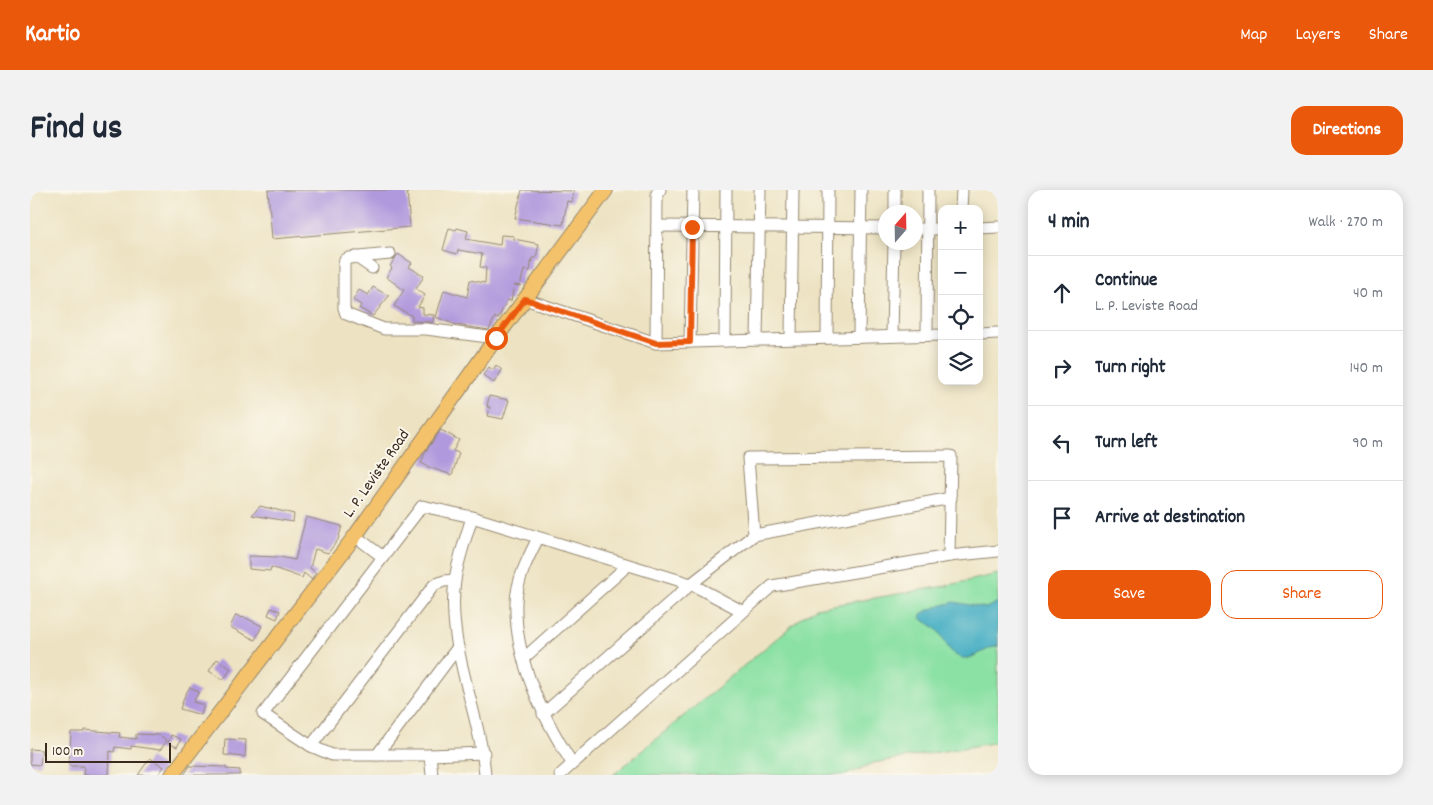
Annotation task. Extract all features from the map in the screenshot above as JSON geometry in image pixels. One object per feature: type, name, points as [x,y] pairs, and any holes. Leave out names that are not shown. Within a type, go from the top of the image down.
[{"type":"main road","name":"L. P. Leviste Road","points":[[172,775],[354,536],[496,338],[606,190]]},
{"type":"street","points":[[656,343],[657,194],[660,190]]},
{"type":"street","points":[[690,342],[693,190]]},
{"type":"street","points":[[725,341],[726,190]]},
{"type":"street","points":[[757,340],[760,190]]},
{"type":"street","points":[[791,339],[793,190]]},
{"type":"street","points":[[827,338],[828,190]]},
{"type":"street","points":[[859,337],[861,190]]},
{"type":"street","points":[[895,190],[895,205]]},
{"type":"street","points":[[927,335],[928,190]]},
{"type":"street","points":[[961,205],[962,190]]},
{"type":"street","points":[[657,226],[878,228]]},
{"type":"street","points":[[983,228],[998,227]]},
{"type":"street","points":[[923,229],[938,229]]},
{"type":"street","points":[[892,336],[894,250]]},
{"type":"street","points":[[390,254],[347,258],[344,264],[344,311],[349,316],[384,329],[426,328],[496,338]]},
{"type":"street","points":[[356,257],[372,268]]},
{"type":"street","points":[[525,299],[656,343],[938,335]]},
{"type":"street","points":[[983,334],[998,333]]},
{"type":"street","points":[[754,536],[748,458],[952,456],[949,556]]},
{"type":"street","points":[[543,714],[690,584],[754,536],[950,498]]},
{"type":"street","points":[[484,753],[332,755],[311,746],[263,714],[422,506],[472,518],[690,584],[742,611]]},
{"type":"street","points":[[472,518],[455,580],[454,614],[458,647],[484,753],[485,775]]},
{"type":"street","points":[[354,536],[383,557]]},
{"type":"street","points":[[538,538],[524,565],[516,601],[518,633],[532,686],[543,714],[572,763]]},
{"type":"street","points":[[560,775],[772,586],[949,556],[998,551]]},
{"type":"street","points":[[524,658],[627,566]]},
{"type":"street","points":[[311,746],[434,585],[444,581],[455,580]]},
{"type":"street","points":[[377,755],[458,647]]},
{"type":"street","points":[[430,755],[432,775]]},
{"type":"green space","points":[[998,574],[998,742],[873,763],[846,775],[613,775],[801,618],[816,608],[945,586]]},
{"type":"water","points":[[954,602],[986,608],[998,602],[998,646],[968,658],[962,658],[952,652],[940,633],[921,618],[921,614]]},
{"type":"building","points":[[268,190],[407,190],[410,227],[272,239]]},
{"type":"building","points":[[522,190],[574,191],[572,202],[567,201],[563,225],[515,218]]},
{"type":"building","points":[[449,228],[468,231],[466,239],[500,245],[501,235],[514,236],[514,239],[539,244],[536,258],[532,258],[530,271],[524,270],[520,286],[514,285],[511,301],[507,300],[498,319],[495,317],[489,330],[456,325],[436,317],[444,290],[467,297],[470,280],[485,283],[486,268],[480,267],[482,254],[458,250],[457,254],[443,250]]},
{"type":"building","points":[[398,254],[412,263],[409,267],[424,276],[416,289],[425,295],[418,307],[423,308],[423,314],[434,315],[433,322],[412,321],[412,316],[394,306],[404,290],[386,277],[392,268],[390,266]]},
{"type":"building","points":[[373,287],[389,296],[373,316],[359,308],[361,305],[353,300],[359,290],[368,295]]},
{"type":"building","points":[[496,365],[502,370],[494,383],[483,375],[489,367],[493,370]]},
{"type":"building","points":[[489,396],[509,400],[503,419],[488,416],[490,407],[487,407]]},
{"type":"building","points":[[441,430],[459,440],[453,451],[459,453],[452,475],[421,463],[426,451]]},
{"type":"building","points":[[260,506],[294,514],[293,522],[252,515]]},
{"type":"building","points":[[306,517],[342,526],[338,540],[328,553],[315,549],[310,568],[316,573],[311,579],[304,573],[302,578],[271,567],[270,571],[249,569],[249,556],[280,557],[295,560]]},
{"type":"building","points":[[271,608],[280,611],[277,619],[268,615]]},
{"type":"building","points":[[236,615],[262,626],[255,640],[230,627]]},
{"type":"building","points":[[217,659],[231,669],[223,680],[209,671]]},
{"type":"building","points":[[190,687],[199,692],[193,702],[204,705],[201,715],[180,709]]},
{"type":"building","points":[[84,730],[120,733],[119,737],[136,739],[136,734],[160,735],[167,741],[160,750],[131,746],[131,749],[115,747],[114,752],[110,751],[109,775],[83,775],[84,766],[69,766],[71,732],[84,732]]},
{"type":"building","points":[[171,735],[181,739],[177,747],[168,743]]},
{"type":"building","points":[[225,739],[246,740],[245,757],[224,755]]},
{"type":"building","points":[[30,749],[42,750],[40,765],[30,764]]},
{"type":"building","points":[[150,758],[164,767],[158,775],[138,775]]},
{"type":"building","points":[[190,766],[226,767],[226,769],[240,770],[240,775],[184,775]]},
{"type":"route","points":[[496,338],[525,299],[656,343],[690,342],[692,227]]}]
